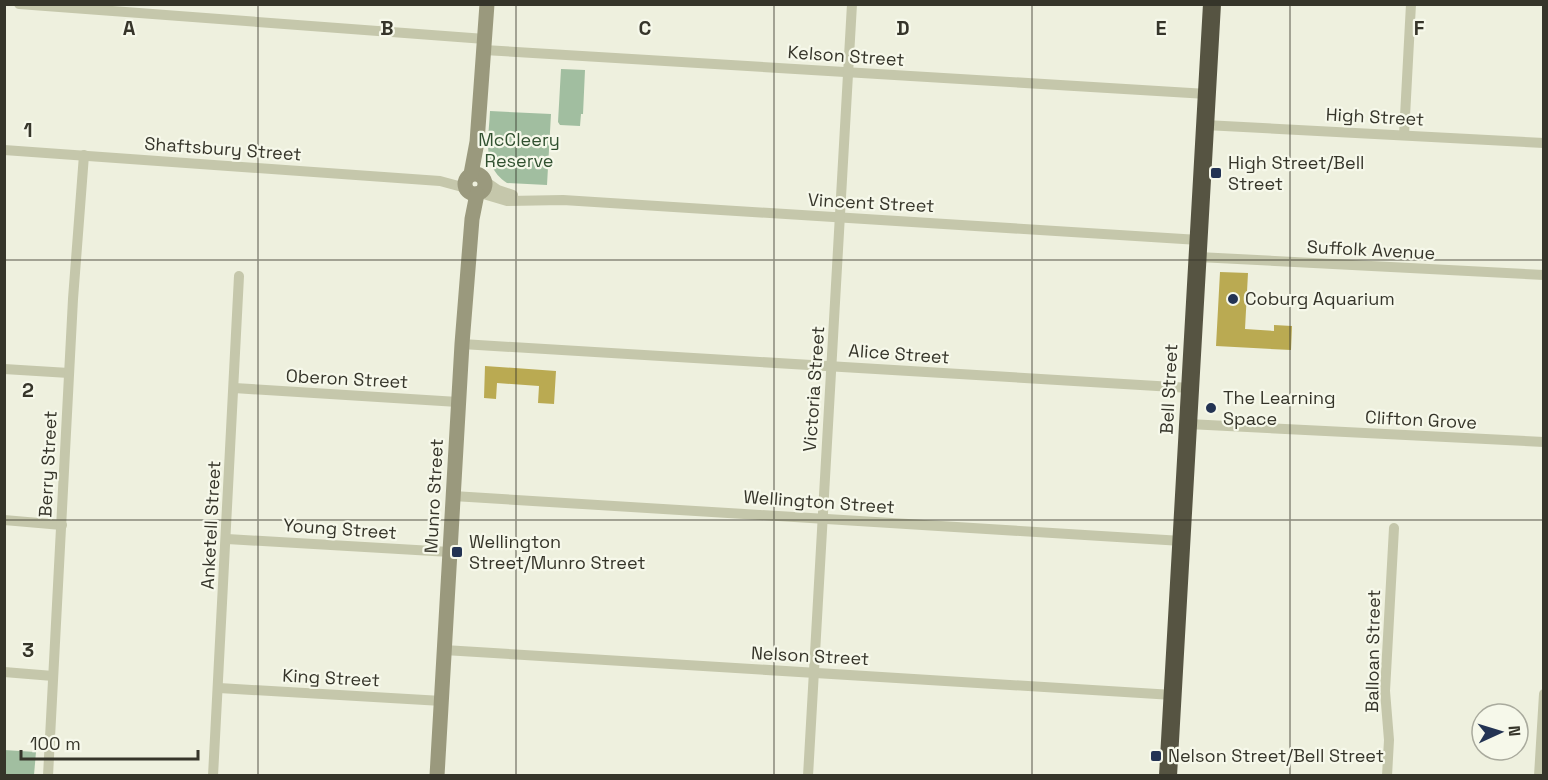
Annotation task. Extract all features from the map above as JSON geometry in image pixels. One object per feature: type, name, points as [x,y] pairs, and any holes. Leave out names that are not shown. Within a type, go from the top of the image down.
[{"type":"highway","name":"Bell Street","points":[[1168,776],[1212,4]]},
{"type":"street","name":"Kelson Street","points":[[19,4],[484,44],[848,72],[1206,94]]},
{"type":"street","name":"Munro Street","points":[[437,776],[458,402],[487,4]]},
{"type":"street","name":"Victoria Street","points":[[808,776],[852,4]]},
{"type":"street","points":[[1404,135],[1411,4]]},
{"type":"street","name":"High Street","points":[[1205,125],[1544,143]]},
{"type":"street","name":"Shaftsbury Street","points":[[4,150],[474,184]]},
{"type":"street","name":"Berry Street","points":[[48,776],[69,373],[84,155]]},
{"type":"street","name":"Vincent Street","points":[[474,184],[507,201],[542,200],[840,218],[1198,248]]},
{"type":"street","name":"Suffolk Avenue","points":[[1198,248],[1544,275]]},
{"type":"street","name":"Anketell Street","points":[[213,776],[239,276]]},
{"type":"street","name":"Alice Street","points":[[462,344],[1190,388]]},
{"type":"street","points":[[4,369],[69,373]]},
{"type":"street","name":"Oberon Street","points":[[234,388],[458,402]]},
{"type":"street","name":"Clifton Grove","points":[[1188,424],[1544,442]]},
{"type":"street","name":"Wellington Street","points":[[453,496],[1182,541]]},
{"type":"street","points":[[4,520],[62,525]]},
{"type":"street","name":"Balloan Street","points":[[1387,776],[1389,740],[1385,692],[1394,528]]},
{"type":"street","name":"Young Street","points":[[227,539],[450,552]]},
{"type":"street","name":"Nelson Street","points":[[444,650],[1173,695]]},
{"type":"street","points":[[4,672],[53,676]]},
{"type":"street","name":"King Street","points":[[219,688],[442,701]]},
{"type":"street","points":[[1539,776],[1544,694]]},
{"type":"green space","points":[[561,69],[585,70],[583,114],[581,114],[580,126],[560,125],[558,122]]},
{"type":"green space","name":"McCleery Reserve","points":[[490,111],[551,114],[547,185],[507,183],[499,176],[493,168],[488,151]]},
{"type":"green space","points":[[4,750],[36,752],[34,775],[5,775]]},
{"type":"building","name":"Coburg Aquarium","points":[[1220,272],[1248,273],[1245,329],[1274,331],[1274,325],[1292,326],[1291,350],[1216,346]]},
{"type":"building","points":[[485,366],[556,371],[554,404],[538,403],[539,386],[497,383],[496,399],[484,398]]},
{"type":"place","name":"High Street/Bell Street","points":[[1216,173]]},
{"type":"place","name":"Coburg Aquarium","points":[[1233,299]]},
{"type":"place","name":"The Learning Space","points":[[1211,408]]},
{"type":"place","name":"Wellington Street/Munro Street","points":[[457,552]]},
{"type":"place","name":"Nelson Street/Bell Street","points":[[1156,756]]}]
